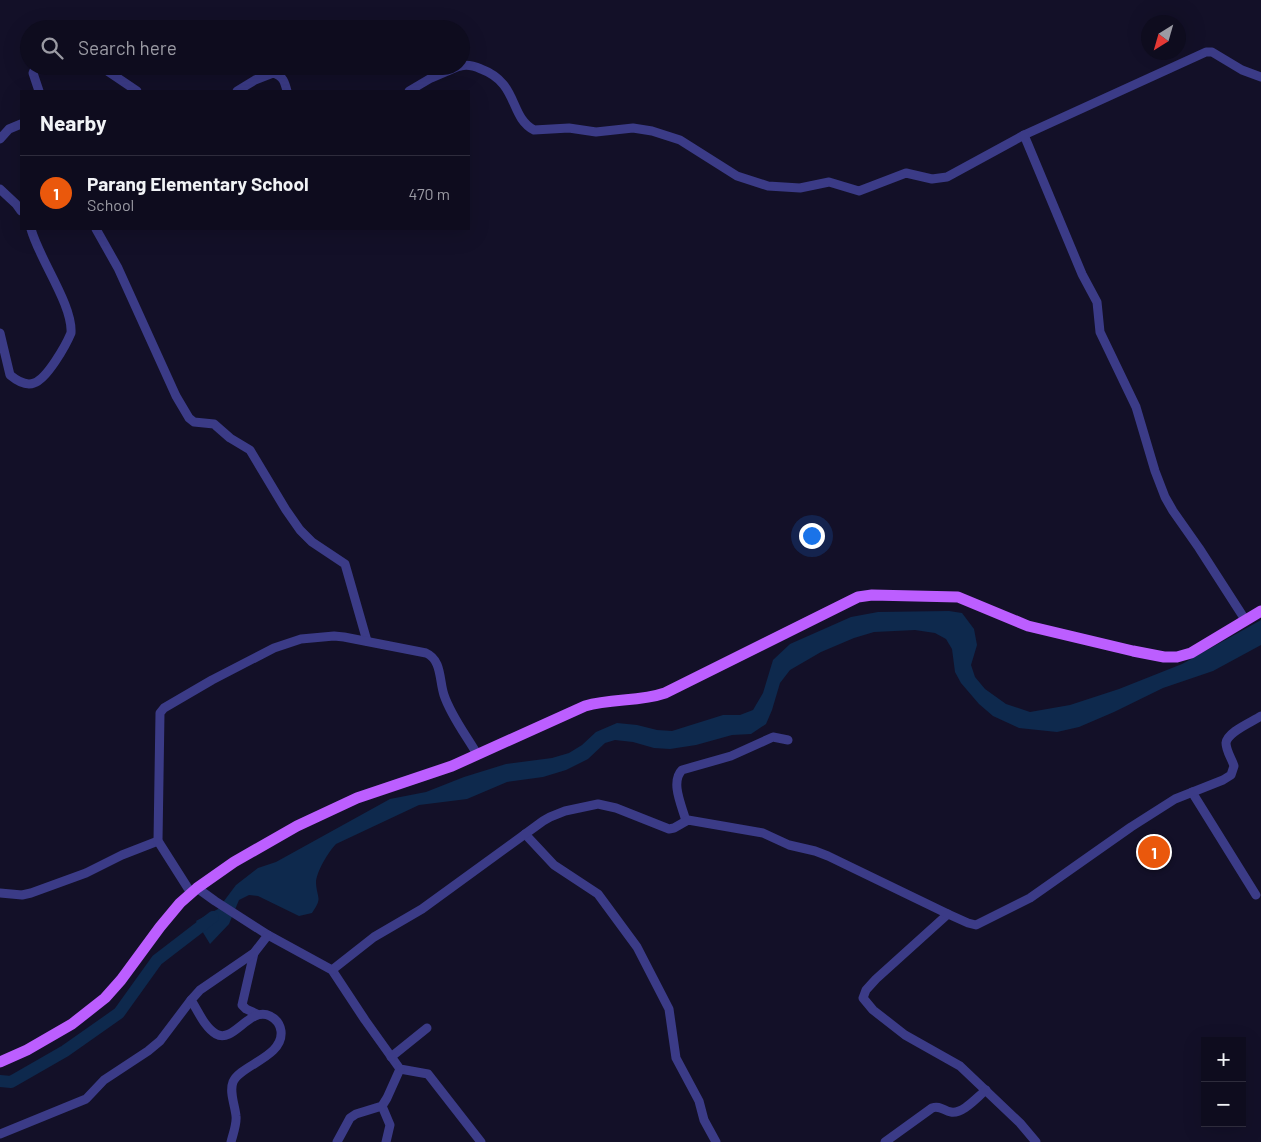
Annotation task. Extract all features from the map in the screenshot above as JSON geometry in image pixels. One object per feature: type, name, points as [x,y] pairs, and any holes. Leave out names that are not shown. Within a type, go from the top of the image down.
[{"type":"main road","points":[[0,1062],[27,1050],[72,1024],[105,998],[122,980],[160,927],[194,891],[234,862],[296,826],[357,798],[434,773],[585,706],[601,702],[641,699],[665,693],[849,600],[864,596],[958,597],[1028,626],[1133,652],[1164,657],[1177,657],[1191,653],[1261,611]]},
{"type":"street","points":[[470,66],[490,72],[499,78],[507,88],[524,122],[534,130],[569,128],[596,132],[633,128],[652,131],[680,140],[737,176],[768,186],[800,188],[829,182],[859,191],[906,173],[937,180],[947,177],[1024,135],[1206,52],[1212,52],[1242,70],[1261,77]]},
{"type":"street","points":[[34,75],[39,90]]},
{"type":"street","points":[[113,75],[136,90]]},
{"type":"street","points":[[239,90],[254,80],[268,75]]},
{"type":"street","points":[[277,75],[285,83],[287,90]]},
{"type":"street","points":[[411,90],[438,75]]},
{"type":"street","points":[[0,139],[9,129],[20,124]]},
{"type":"street","points":[[1024,135],[1082,274],[1097,302],[1100,332],[1136,407],[1162,491],[1173,511],[1200,548],[1246,621]]},
{"type":"street","points":[[0,189],[20,210]]},
{"type":"street","points":[[0,333],[10,375],[28,384],[37,382],[48,370],[71,333],[66,308],[34,240],[31,230]]},
{"type":"street","points":[[97,230],[118,268],[186,415],[194,422],[214,424],[230,438],[250,450],[300,530],[312,542],[345,564],[367,641]]},
{"type":"street","points":[[476,754],[446,699],[435,658],[426,653],[334,636],[313,637],[286,644],[274,648],[212,680],[160,713],[158,841],[194,891],[332,970],[364,1020],[400,1069],[428,1074],[481,1142]]},
{"type":"street","points":[[332,970],[374,936],[435,900],[550,817],[565,811],[591,805],[606,805],[616,808],[669,829],[686,821],[693,820],[763,834],[789,845],[815,851],[848,865],[948,914],[976,925],[1019,904],[1138,822],[1175,799],[1223,780],[1230,775],[1234,766],[1227,747],[1227,738],[1233,732],[1261,716]]},
{"type":"street","points":[[686,821],[676,784],[677,776],[682,770],[731,756],[773,737],[788,740]]},
{"type":"street","points":[[1192,792],[1256,895]]},
{"type":"street","points":[[525,834],[554,865],[598,894],[634,942],[669,1009],[676,1058],[699,1101],[704,1120],[716,1142]]},
{"type":"street","points":[[0,893],[22,895],[31,893],[86,873],[122,855],[158,841]]},
{"type":"street","points":[[948,914],[876,979],[866,990],[863,998],[873,1010],[905,1035],[960,1066],[1020,1123],[1036,1142]]},
{"type":"street","points":[[0,1134],[86,1099],[104,1080],[148,1051],[160,1040],[200,990],[254,953],[268,935]]},
{"type":"street","points":[[231,1142],[236,1118],[232,1094],[233,1082],[236,1077],[270,1053],[280,1039],[281,1032],[280,1025],[275,1018],[267,1014],[257,1014],[242,1005],[254,953]]},
{"type":"street","points":[[191,1000],[214,1032],[222,1036],[257,1014]]},
{"type":"street","points":[[391,1056],[427,1028]]},
{"type":"street","points":[[337,1142],[350,1118],[356,1114],[382,1106],[400,1069]]},
{"type":"street","points":[[885,1142],[932,1108],[938,1107],[951,1112],[957,1111],[986,1090]]},
{"type":"street","points":[[382,1106],[390,1124],[386,1142]]},
{"type":"water","points":[[949,611],[962,613],[974,629],[977,645],[971,665],[975,677],[985,689],[1006,704],[1030,712],[1070,705],[1119,689],[1182,664],[1261,620],[1261,645],[1213,671],[1163,688],[1079,727],[1057,732],[1019,728],[993,716],[979,704],[961,683],[955,672],[952,649],[946,639],[935,633],[915,630],[874,632],[821,652],[790,670],[780,683],[766,724],[751,734],[732,735],[696,745],[670,749],[654,748],[633,742],[615,740],[605,743],[588,759],[566,770],[543,777],[507,782],[467,799],[419,805],[336,844],[318,873],[316,883],[318,901],[312,913],[299,916],[258,896],[249,895],[239,900],[229,924],[210,944],[196,921],[218,909],[236,885],[258,868],[276,862],[390,799],[426,792],[464,777],[506,764],[552,758],[569,753],[582,745],[596,732],[617,723],[672,731],[723,715],[740,715],[753,710],[763,693],[773,660],[790,644],[851,617],[878,612]]},
{"type":"waterway","points":[[0,1081],[11,1082],[65,1051],[119,1013],[157,960],[213,917]]},
{"type":"place","name":"Parang Elementary School","points":[[1154,852]]}]
